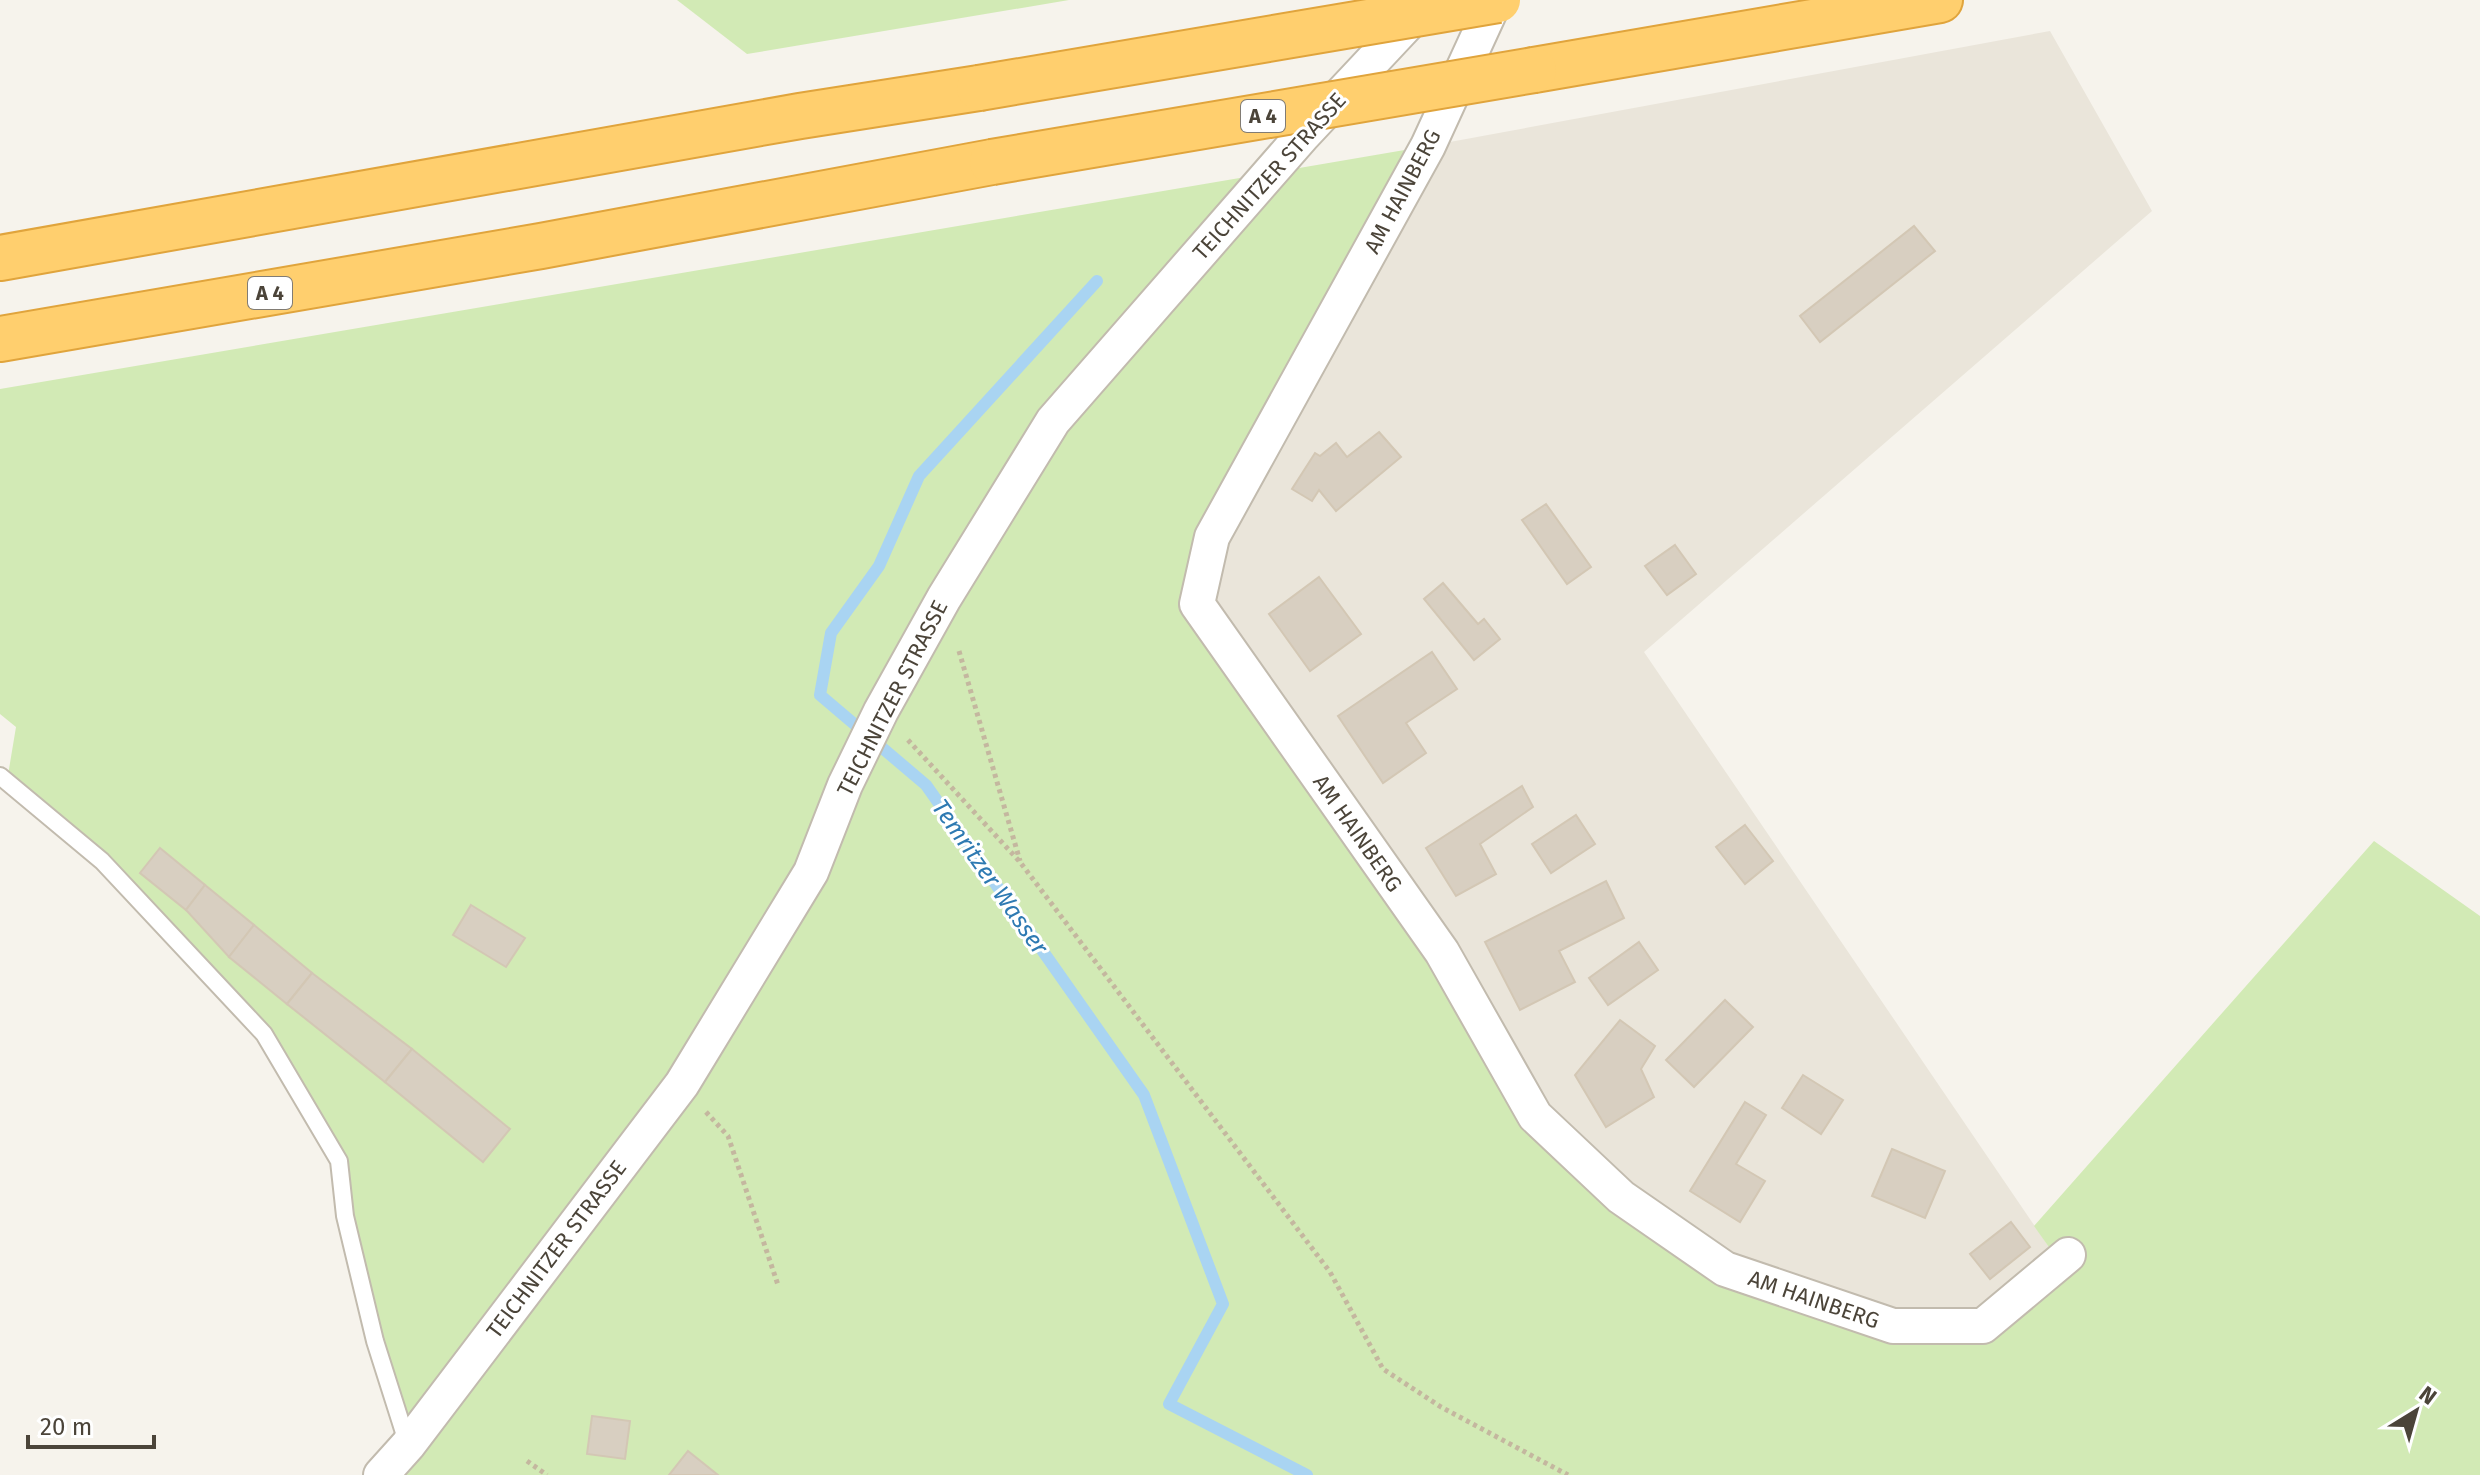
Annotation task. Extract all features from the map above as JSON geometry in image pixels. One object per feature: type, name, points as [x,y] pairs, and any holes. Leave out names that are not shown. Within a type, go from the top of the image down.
[{"type":"highway","points":[[0,258],[770,121],[1496,0]]},
{"type":"highway","name":"A 4","points":[[0,339],[541,246],[992,162],[1940,0]]},
{"type":"street","name":"TEICHNITZER STRASSE","points":[[381,1475],[408,1445],[682,1084],[811,872],[845,785],[881,711],[944,598],[1053,421],[1303,135],[1430,0]]},
{"type":"street","name":"AM HAINBERG","points":[[1496,0],[1428,146],[1212,537],[1197,604],[1442,952],[1535,1116],[1621,1197],[1725,1269],[1893,1326],[1983,1326],[2068,1255]]},
{"type":"lane","points":[[0,776],[102,861],[264,1034],[339,1161],[345,1216],[371,1327],[408,1445]]},
{"type":"path","points":[[944,598],[1020,862]]},
{"type":"path","points":[[881,711],[1020,862],[1330,1272],[1383,1369],[1441,1407],[1568,1475]]},
{"type":"path","points":[[682,1084],[728,1136],[778,1285]]},
{"type":"path","points":[[527,1461],[547,1475]]},
{"type":"shaded area","points":[[2050,31],[2152,211],[1644,652],[2051,1250],[1996,1306],[1893,1326],[1725,1269],[1535,1116],[1197,604],[1428,146]]},
{"type":"green space","points":[[677,0],[1069,0],[747,54]]},
{"type":"green space","points":[[1428,146],[1197,604],[1535,1116],[1725,1269],[1893,1326],[1995,1306],[2051,1250],[2034,1226],[2374,841],[2480,916],[2480,1475],[381,1475],[408,1445],[339,1161],[264,1034],[102,861],[7,781],[16,727],[0,714],[0,389]]},
{"type":"building","points":[[1914,226],[1935,251],[1820,342],[1800,316]]},
{"type":"building","points":[[1379,432],[1401,457],[1336,511],[1319,490],[1312,501],[1292,489],[1315,453],[1320,456],[1336,443],[1347,457]]},
{"type":"building","points":[[1546,504],[1591,567],[1567,584],[1522,520]]},
{"type":"building","points":[[1675,545],[1696,574],[1667,595],[1645,566]]},
{"type":"building","points":[[1319,577],[1361,634],[1310,671],[1269,614]]},
{"type":"building","points":[[1443,583],[1478,624],[1484,619],[1500,639],[1474,660],[1424,599]]},
{"type":"building","points":[[1432,652],[1457,689],[1406,723],[1426,753],[1383,783],[1338,716]]},
{"type":"building","points":[[1522,786],[1533,807],[1480,844],[1496,874],[1456,896],[1426,848]]},
{"type":"building","points":[[1576,815],[1595,844],[1551,873],[1532,844]]},
{"type":"building","points":[[1745,825],[1773,861],[1745,884],[1716,847]]},
{"type":"building","points":[[160,848],[205,885],[186,910],[140,873]]},
{"type":"building","points":[[1606,881],[1624,918],[1559,951],[1575,982],[1520,1010],[1485,942]]},
{"type":"building","points":[[205,885],[254,925],[229,957],[186,910]]},
{"type":"building","points":[[471,905],[525,938],[506,967],[453,935]]},
{"type":"building","points":[[254,925],[312,973],[287,1004],[229,957]]},
{"type":"building","points":[[1639,942],[1658,970],[1608,1005],[1589,978]]},
{"type":"building","points":[[312,973],[412,1049],[385,1082],[287,1004]]},
{"type":"building","points":[[1725,1000],[1753,1027],[1694,1087],[1666,1060]]},
{"type":"building","points":[[1620,1020],[1655,1046],[1641,1069],[1654,1097],[1606,1127],[1575,1075]]},
{"type":"building","points":[[412,1049],[510,1129],[483,1162],[385,1082]]},
{"type":"building","points":[[1803,1075],[1843,1100],[1821,1134],[1782,1108]]},
{"type":"building","points":[[1745,1102],[1766,1115],[1736,1164],[1765,1181],[1740,1222],[1690,1191]]},
{"type":"building","points":[[1892,1149],[1945,1171],[1925,1218],[1872,1196]]},
{"type":"building","points":[[2011,1222],[2030,1247],[1990,1279],[1970,1254]]},
{"type":"building","points":[[592,1416],[630,1421],[625,1459],[587,1454]]},
{"type":"building","points":[[688,1451],[718,1475],[669,1475]]},
{"type":"waterway","name":"Temritzer Wasser","points":[[1097,281],[919,476],[879,566],[831,633],[820,695],[926,785],[1144,1095],[1223,1304],[1169,1404],[1307,1475]]}]
